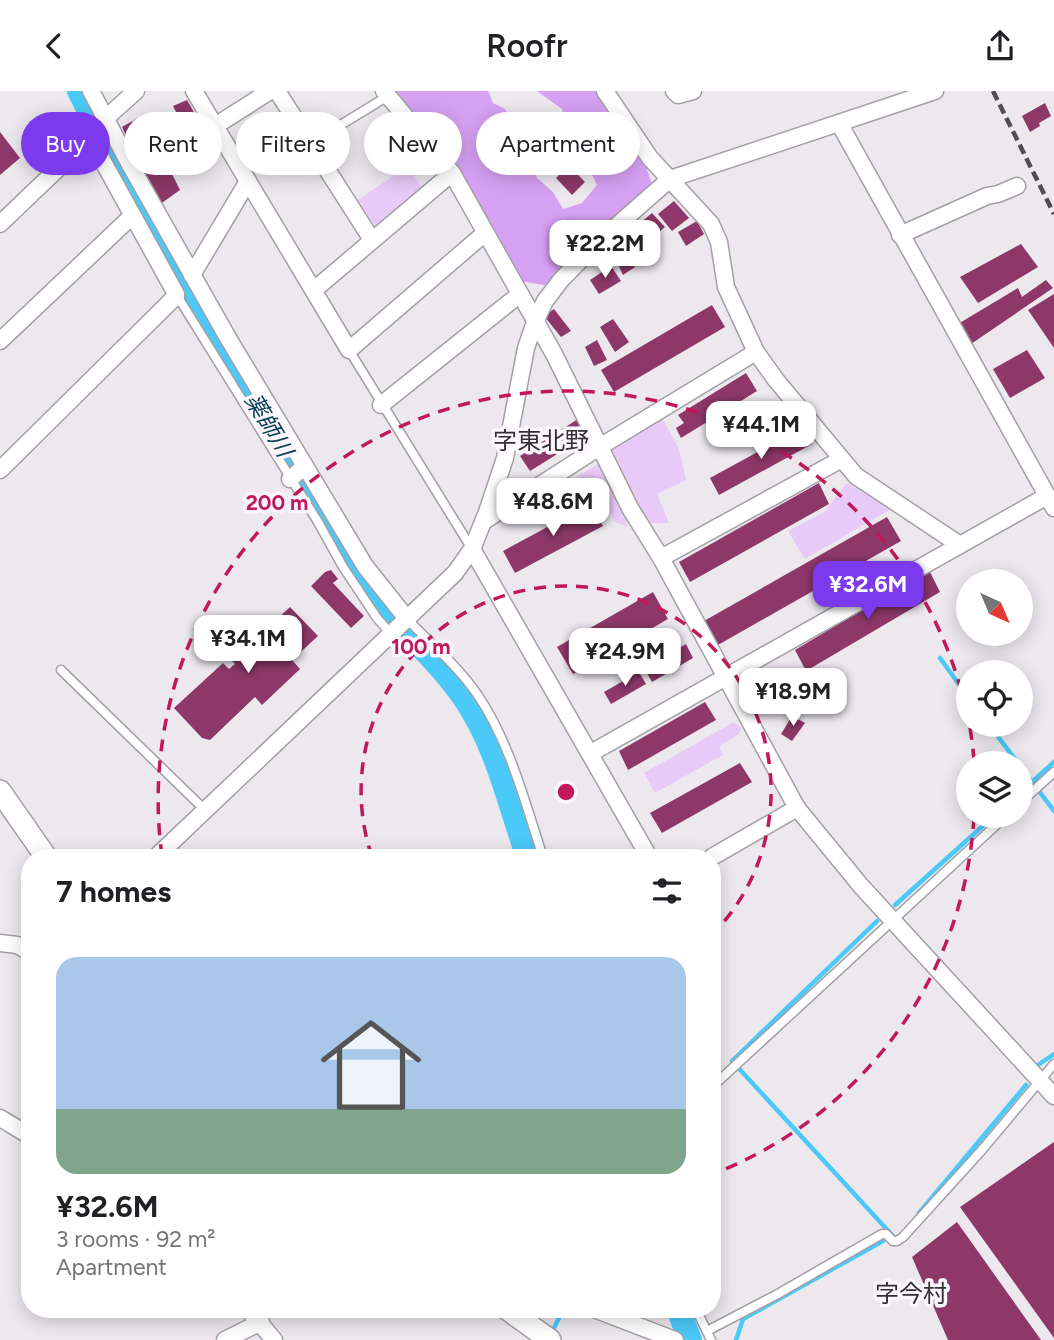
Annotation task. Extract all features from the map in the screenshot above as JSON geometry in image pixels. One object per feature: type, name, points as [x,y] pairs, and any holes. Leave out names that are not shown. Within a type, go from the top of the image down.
[{"type":"street","points":[[91,91],[103,112]]},
{"type":"street","points":[[110,114],[136,91]]},
{"type":"street","points":[[194,91],[207,112]]},
{"type":"street","points":[[222,122],[270,91]]},
{"type":"street","points":[[277,91],[291,112]]},
{"type":"street","points":[[605,91],[650,158],[711,225],[719,242],[726,287],[756,352],[840,460],[856,476],[960,545]]},
{"type":"street","points":[[674,91],[678,95],[693,91]]},
{"type":"street","points":[[164,849],[408,620],[455,573],[472,549],[505,458],[526,348],[545,301],[561,280],[615,227],[670,180],[734,156],[935,91]]},
{"type":"street","points":[[386,94],[401,112]]},
{"type":"street","points":[[591,753],[960,545],[1051,502],[839,123]]},
{"type":"street","points":[[110,125],[192,275],[305,466],[369,572],[408,620]]},
{"type":"street","points":[[222,138],[349,350],[485,233]]},
{"type":"street","points":[[0,224],[51,175]]},
{"type":"street","points":[[0,470],[176,295],[110,175]]},
{"type":"street","points":[[331,175],[373,240]]},
{"type":"street","points":[[314,289],[450,175]]},
{"type":"street","points":[[453,175],[601,446],[630,508],[661,558],[797,808],[893,922],[1054,1096]]},
{"type":"street","points":[[192,275],[248,181]]},
{"type":"street","points":[[900,235],[987,196],[1017,186]]},
{"type":"street","points":[[0,341],[132,216]]},
{"type":"street","points":[[381,405],[520,294]]},
{"type":"street","points":[[484,521],[756,352]]},
{"type":"street","points":[[661,558],[840,460]]},
{"type":"street","points":[[290,479],[305,466]]},
{"type":"street","points":[[472,549],[645,849]]},
{"type":"street","points":[[0,791],[40,849]]},
{"type":"street","points":[[721,852],[797,808]]},
{"type":"street","points":[[0,943],[21,948]]},
{"type":"street","points":[[0,1118],[21,1131]]},
{"type":"street","points":[[257,1318],[274,1340]]},
{"type":"street","points":[[519,1318],[550,1340]]},
{"type":"street","points":[[618,1318],[676,1340]]},
{"type":"street","points":[[225,1340],[261,1322]]},
{"type":"lane","points":[[350,118],[386,94]]},
{"type":"lane","points":[[176,295],[356,588],[392,634]]},
{"type":"lane","points":[[349,350],[472,549]]},
{"type":"lane","points":[[408,620],[462,675],[478,696],[505,749],[540,849]]},
{"type":"lane","points":[[61,670],[205,810]]},
{"type":"lane","points":[[1033,792],[1054,772]]},
{"type":"lane","points":[[721,1079],[993,828]]},
{"type":"lane","points":[[700,1318],[709,1336],[882,1234],[897,1241],[903,1237],[981,1151],[1054,1064]]},
{"type":"shaded area","points":[[396,91],[488,91],[493,103],[507,112],[476,112],[476,175],[536,175],[553,192],[563,209],[582,203],[597,185],[592,175],[640,175],[640,154],[653,187],[549,286],[521,281],[449,175],[462,175],[462,112],[406,112],[398,100]]},
{"type":"shaded area","points":[[537,91],[597,91],[611,112],[563,112]]},
{"type":"shaded area","points":[[395,175],[414,175],[423,190],[375,226],[358,200]]},
{"type":"shaded area","points":[[661,416],[679,449],[686,480],[657,494],[669,523],[647,523],[610,445]]},
{"type":"shaded area","points":[[601,462],[623,507],[628,527],[615,522],[599,494],[569,510],[557,489]]},
{"type":"shaded area","points":[[847,483],[891,509],[805,559],[788,531],[824,512]]},
{"type":"shaded area","points":[[734,722],[741,728],[739,734],[719,746],[723,755],[655,793],[644,773]]},
{"type":"building","points":[[187,100],[194,112],[176,112],[173,106]]},
{"type":"building","points":[[1045,103],[1051,116],[1030,132],[1022,116]]},
{"type":"building","points":[[0,132],[20,158],[0,175]]},
{"type":"building","points":[[145,175],[173,175],[180,190],[159,205]]},
{"type":"building","points":[[559,175],[578,175],[585,182],[572,195],[556,178]]},
{"type":"building","points":[[674,201],[689,218],[672,231],[658,214]]},
{"type":"building","points":[[652,213],[665,227],[652,238],[640,223]]},
{"type":"building","points":[[697,221],[704,234],[686,246],[678,232]]},
{"type":"building","points":[[643,236],[652,252],[639,261],[630,243]]},
{"type":"building","points":[[1021,244],[1038,267],[978,303],[960,277]]},
{"type":"building","points":[[626,250],[635,267],[623,275],[614,256]]},
{"type":"building","points":[[611,266],[621,281],[599,294],[590,280]]},
{"type":"building","points":[[1046,280],[1053,288],[971,344],[958,324],[1018,288],[1022,297]]},
{"type":"building","points":[[1054,294],[1054,348],[1028,310]]},
{"type":"building","points":[[712,305],[725,327],[614,392],[601,370]]},
{"type":"building","points":[[554,309],[571,331],[561,337],[544,316]]},
{"type":"building","points":[[613,319],[629,342],[615,352],[600,327]]},
{"type":"building","points":[[597,340],[607,360],[594,366],[585,347]]},
{"type":"building","points":[[1027,350],[1045,378],[1010,398],[993,369]]},
{"type":"building","points":[[746,373],[757,391],[681,438],[676,428],[684,423],[678,415]]},
{"type":"building","points":[[578,419],[588,435],[530,471],[520,456]]},
{"type":"building","points":[[803,427],[812,444],[719,495],[710,478]]},
{"type":"building","points":[[819,483],[829,504],[690,582],[679,562]]},
{"type":"building","points":[[590,504],[603,526],[515,573],[503,551]]},
{"type":"building","points":[[887,517],[901,541],[718,645],[704,621]]},
{"type":"building","points":[[331,570],[338,579],[333,583],[364,616],[351,628],[311,586],[325,572]]},
{"type":"building","points":[[929,570],[940,592],[806,671],[795,650]]},
{"type":"building","points":[[653,592],[668,619],[573,674],[557,647]]},
{"type":"building","points":[[290,607],[318,636],[292,660],[300,669],[262,705],[255,697],[210,740],[202,738],[174,708],[223,663],[229,669],[235,664],[226,654],[253,629],[263,632]]},
{"type":"building","points":[[686,644],[693,658],[652,682],[644,668]]},
{"type":"building","points":[[771,668],[774,672],[780,669],[790,684],[771,695],[768,689],[756,696],[747,682]]},
{"type":"building","points":[[639,672],[646,684],[611,704],[604,692]]},
{"type":"building","points":[[705,702],[716,720],[628,770],[619,751]]},
{"type":"building","points":[[792,716],[805,723],[792,741],[781,734]]},
{"type":"building","points":[[740,763],[752,782],[662,833],[650,813]]},
{"type":"building","points":[[1054,1142],[1054,1338],[960,1207]]},
{"type":"building","points":[[957,1222],[1041,1340],[948,1340],[912,1257]]},
{"type":"waterway","name":"薬師川","points":[[79,91],[151,228],[358,573],[383,606],[453,682],[476,717],[494,756],[525,849]]},
{"type":"waterway","points":[[940,658],[956,680]]},
{"type":"waterway","points":[[998,737],[1009,751]]},
{"type":"waterway","points":[[1033,781],[1054,762]]},
{"type":"waterway","points":[[1033,783],[1054,811]]},
{"type":"waterway","points":[[895,905],[981,828]]},
{"type":"waterway","points":[[877,921],[732,1061],[893,1236]]},
{"type":"waterway","points":[[1038,1065],[1054,1054]]},
{"type":"waterway","points":[[919,1213],[1026,1085]]},
{"type":"waterway","points":[[736,1340],[743,1319],[883,1241]]},
{"type":"waterway","points":[[553,1330],[559,1318]]},
{"type":"waterway","name":"薬師川","points":[[681,1318],[690,1340]]},
{"type":"waterway","name":"薬師川","points":[[690,1339],[694,1340]]},
{"type":"railway","points":[[993,91],[1054,214]]},
{"type":"district","name":"字東北野","points":[[541,440]]},
{"type":"district","name":"字今村","points":[[911,1293]]}]
